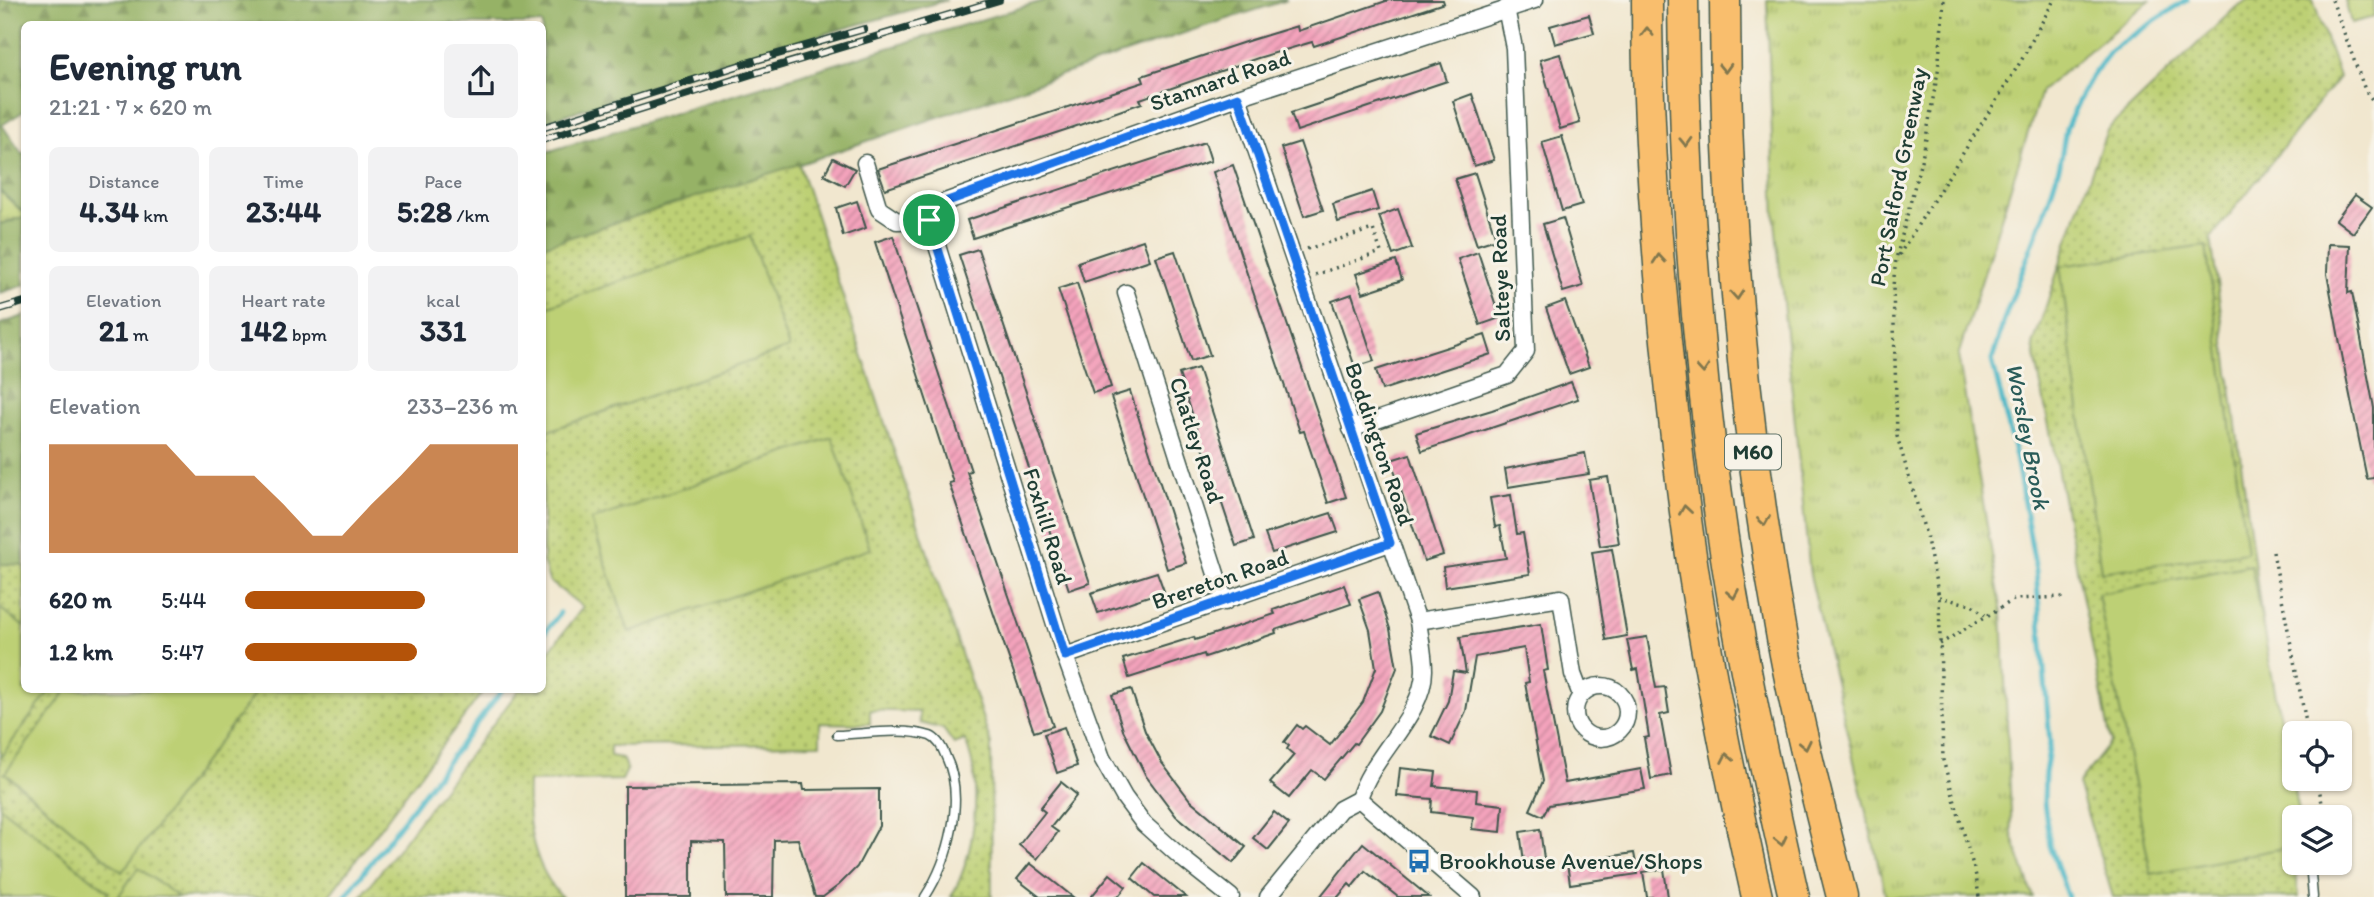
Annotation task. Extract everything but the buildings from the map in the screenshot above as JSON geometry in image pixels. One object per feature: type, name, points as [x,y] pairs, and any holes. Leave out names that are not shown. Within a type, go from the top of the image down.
[{"type":"highway","points":[[1647,0],[1652,176],[1672,408],[1694,574],[1718,712],[1757,897]]},
{"type":"highway","name":"M60","points":[[1683,0],[1687,174],[1706,402],[1728,567],[1745,664],[1794,897]]},
{"type":"highway","name":"M60","points":[[1725,0],[1725,58],[1737,292],[1755,462],[1784,645],[1812,779],[1842,897]]},
{"type":"highway","points":[[1742,832],[1747,897]]},
{"type":"street","name":"Stannard Road","points":[[929,220],[942,203],[1238,97],[1535,0]]},
{"type":"street","name":"Salteye Road","points":[[1351,429],[1507,375],[1526,351],[1514,48],[1506,8]]},
{"type":"street","name":"Boddington Road","points":[[1238,97],[1418,621],[1424,671],[1415,704],[1364,780],[1359,799]]},
{"type":"street","points":[[865,163],[879,209],[897,221],[929,220]]},
{"type":"street","name":"Foxhill Road","points":[[929,220],[1065,656],[1102,758],[1124,797],[1144,824],[1231,897]]},
{"type":"street","name":"Chatley Road","points":[[1126,293],[1225,602]]},
{"type":"street","name":"Brereton Road","points":[[1065,656],[1390,543]]},
{"type":"street","points":[[1418,621],[1561,598],[1573,674],[1581,695]]},
{"type":"street","points":[[1268,897],[1340,809],[1359,799],[1473,897]]},
{"type":"lane","points":[[837,735],[900,733],[932,737],[941,746],[951,767],[954,800],[952,830],[946,857],[925,897]]},
{"type":"lane","points":[[2311,875],[2313,897]]},
{"type":"path","name":"Port Salford Greenway","points":[[1944,0],[1938,71],[1924,149],[1896,259],[1893,286],[1897,436],[1926,536],[1939,597],[1943,760],[1976,876],[1979,897]]},
{"type":"path","points":[[1896,259],[2021,61],[2054,0]]},
{"type":"path","points":[[2332,0],[2365,90],[2374,102]]},
{"type":"path","points":[[1291,254],[1373,229],[1381,253],[1300,280]]},
{"type":"path","points":[[2273,552],[2306,721]]},
{"type":"path","points":[[1939,597],[1972,605],[1985,615]]},
{"type":"path","points":[[1940,643],[2015,599],[2064,597]]},
{"type":"green space","points":[[0,0],[947,0],[737,58],[546,121],[546,21],[21,21],[21,113],[2,125],[21,153],[21,210],[0,191]]},
{"type":"green space","points":[[1046,0],[1287,0],[803,163],[546,245],[546,152]]},
{"type":"green space","points":[[1767,0],[2150,0],[2041,91],[1958,356],[2002,613],[2012,835],[2033,897],[1886,897],[1810,575],[1775,220]]},
{"type":"green space","points":[[2248,0],[2313,0],[2339,77],[2211,238],[2282,770],[2282,791],[2285,791],[2287,805],[2282,805],[2282,875],[2296,875],[2299,897],[2113,897],[2078,784],[2111,742],[2033,345],[2107,130],[2236,7]]},
{"type":"green space","points":[[2345,0],[2374,0],[2374,17],[2351,23]]},
{"type":"green space","points":[[799,164],[991,744],[992,897],[951,897],[966,861],[974,820],[974,778],[965,740],[954,744],[943,729],[920,723],[919,712],[870,710],[870,724],[820,723],[820,744],[610,746],[610,756],[622,758],[627,770],[622,780],[528,782],[528,813],[533,843],[544,872],[562,897],[361,897],[517,693],[546,693],[546,655],[583,607],[549,581],[546,571],[546,245]]},
{"type":"green space","points":[[0,191],[21,210],[21,218],[0,224]]},
{"type":"green space","points":[[21,218],[21,286],[0,293],[0,224]]},
{"type":"green space","points":[[750,236],[789,348],[548,431],[546,307]]},
{"type":"green space","points":[[2206,246],[2247,552],[2101,572],[2060,266]]},
{"type":"green space","points":[[21,317],[21,565],[0,564],[0,324]]},
{"type":"green space","points":[[832,437],[870,549],[629,632],[591,520]]},
{"type":"green space","points":[[0,564],[21,565],[21,693],[482,693],[328,897],[0,897]]},
{"type":"green space","points":[[2251,565],[2282,728],[2282,791],[2294,791],[2297,805],[2282,805],[2282,848],[2151,874],[2098,594]]},
{"type":"green space","points":[[0,608],[21,625],[21,693],[48,693],[0,758]]},
{"type":"green space","points":[[65,693],[254,695],[122,872],[5,773]]},
{"type":"green space","points":[[0,807],[109,892],[105,897],[0,897]]},
{"type":"green space","points":[[138,868],[179,897],[118,897]]},
{"type":"waterway","name":"Worsley Brook","points":[[2068,897],[2050,846],[2044,802],[2050,743],[2036,571],[2016,457],[1992,360],[2005,317],[2048,203],[2060,164],[2066,129],[2079,100],[2092,76],[2112,49],[2187,0]]},
{"type":"waterway","points":[[546,631],[560,613]]},
{"type":"waterway","points":[[345,897],[500,693]]},
{"type":"railway","points":[[546,139],[999,0]]},
{"type":"railway","points":[[546,127],[864,29]]},
{"type":"railway","points":[[0,309],[21,303]]},
{"type":"place","name":"Brookhouse Avenue/Shops","points":[[1419,861]]},
{"type":"route","points":[[1238,97],[1390,543],[1065,656],[929,220],[942,203],[1238,97]]}]
